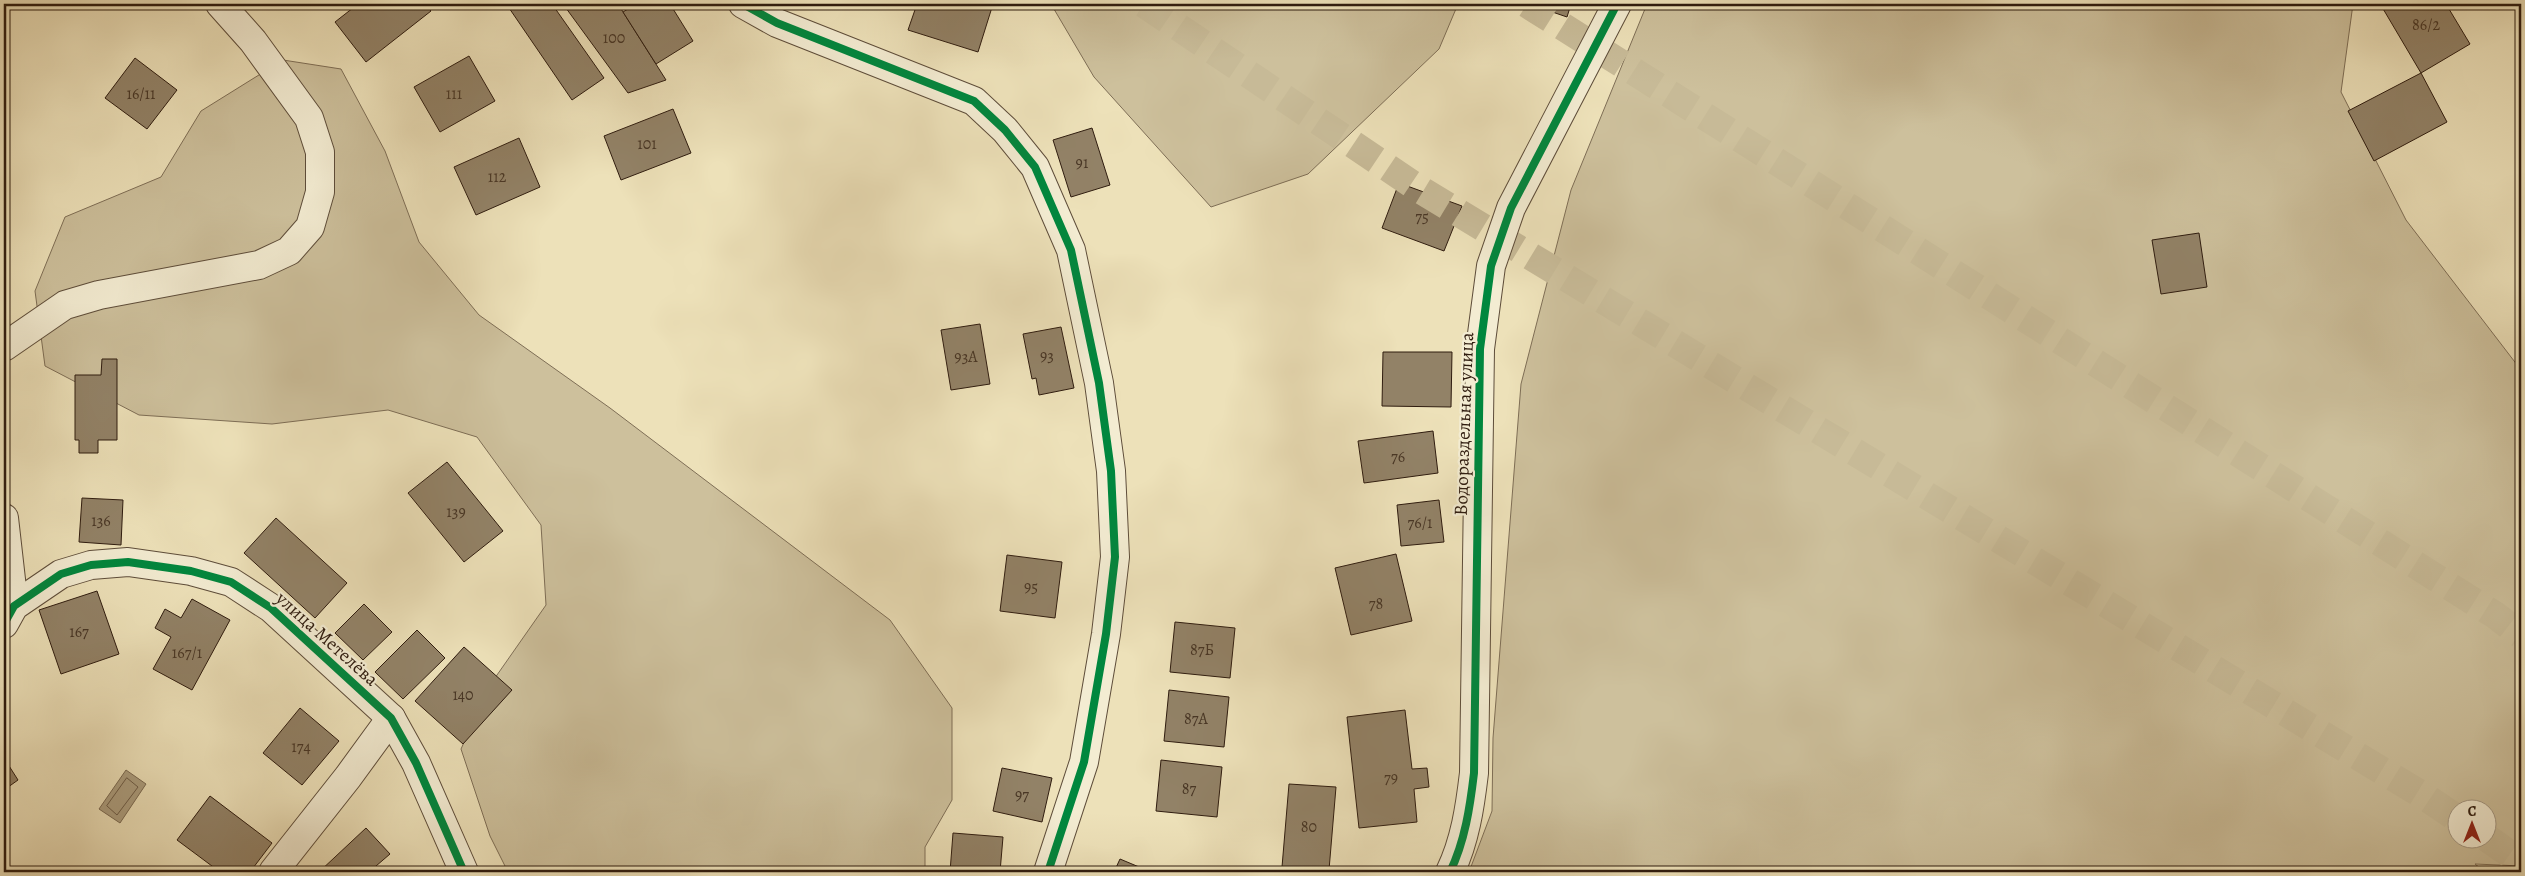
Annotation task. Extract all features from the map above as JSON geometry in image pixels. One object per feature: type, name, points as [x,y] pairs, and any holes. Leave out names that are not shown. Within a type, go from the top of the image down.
[{"type":"street","points":[[4,347],[65,305],[99,295],[259,265],[289,251],[310,227],[320,192],[320,152],[309,118],[253,41],[220,4]]},
{"type":"street","points":[[744,4],[777,23],[974,101],[1005,130],[1034,167],[1071,250],[1099,382],[1111,471],[1115,557],[1106,634],[1084,762],[1048,872]]},
{"type":"street","name":"Водораздельная улица","points":[[1450,872],[1459,854],[1470,806],[1474,773],[1480,349],[1491,266],[1511,208],[1617,4]]},
{"type":"street","points":[[4,518],[9,615]]},
{"type":"street","name":"улица Метелёва","points":[[9,615],[61,574],[91,565],[128,562],[191,571],[231,582],[271,608],[391,718],[416,763],[464,872]]},
{"type":"street","points":[[272,872],[391,718]]},
{"type":"shaded area","points":[[1051,4],[1458,4],[1439,49],[1308,174],[1211,207],[1094,77]]},
{"type":"shaded area","points":[[1647,4],[2353,4],[2341,92],[2406,220],[2521,370],[2521,866],[2475,864],[2485,872],[1469,872],[1492,811],[1493,738],[1521,384],[1571,190]]},
{"type":"shaded area","points":[[283,60],[341,69],[385,151],[419,242],[479,315],[610,408],[890,620],[952,708],[952,800],[925,847],[925,872],[508,872],[490,836],[461,749],[490,685],[546,605],[541,525],[477,437],[388,410],[272,424],[139,415],[45,366],[35,291],[65,217],[161,177],[201,111]]},
{"type":"water","points":[[126,770],[146,784],[120,823],[99,809]]},
{"type":"building","points":[[358,4],[425,4],[431,11],[366,62],[335,22]]},
{"type":"building","points":[[552,4],[604,78],[572,100],[507,5]]},
{"type":"building","points":[[563,4],[618,4],[666,80],[628,93]]},
{"type":"building","points":[[636,4],[670,4],[693,41],[656,64],[623,12]]},
{"type":"building","points":[[917,4],[993,4],[978,52],[908,30]]},
{"type":"building","points":[[1529,4],[1571,4],[1567,17]]},
{"type":"building","points":[[2387,4],[2446,4],[2470,44],[2421,73],[2382,7]]},
{"type":"building","points":[[469,56],[495,101],[440,132],[414,87]]},
{"type":"building","points":[[135,58],[177,90],[147,129],[105,98]]},
{"type":"building","points":[[2421,73],[2447,122],[2374,161],[2348,111]]},
{"type":"building","points":[[673,109],[691,153],[621,180],[604,136]]},
{"type":"building","points":[[1092,128],[1110,185],[1071,197],[1053,140]]},
{"type":"building","points":[[519,138],[540,187],[476,215],[454,167]]},
{"type":"building","points":[[1399,183],[1462,206],[1444,251],[1382,228]]},
{"type":"building","points":[[2199,233],[2207,287],[2161,294],[2152,240]]},
{"type":"building","points":[[980,324],[990,384],[951,390],[941,330]]},
{"type":"building","points":[[1061,327],[1074,388],[1039,395],[1036,378],[1032,379],[1023,334]]},
{"type":"building","points":[[1383,352],[1452,352],[1451,407],[1382,406]]},
{"type":"building","points":[[102,359],[117,359],[117,440],[98,440],[98,453],[79,453],[79,440],[75,440],[75,375],[101,375]]},
{"type":"building","points":[[1433,431],[1438,473],[1364,483],[1358,441]]},
{"type":"building","points":[[447,462],[503,531],[464,562],[408,493]]},
{"type":"building","points":[[82,498],[123,500],[121,545],[79,542]]},
{"type":"building","points":[[1439,500],[1444,542],[1401,546],[1397,505]]},
{"type":"building","points":[[276,518],[347,583],[315,618],[244,553]]},
{"type":"building","points":[[1396,554],[1412,621],[1351,635],[1335,568]]},
{"type":"building","points":[[1007,555],[1062,562],[1055,618],[1000,611]]},
{"type":"building","points":[[97,591],[119,654],[61,674],[39,610]]},
{"type":"building","points":[[192,599],[230,620],[192,690],[153,669],[171,637],[155,628],[165,609],[181,618]]},
{"type":"building","points":[[364,604],[392,632],[363,660],[335,633]]},
{"type":"building","points":[[1175,622],[1235,628],[1230,678],[1170,672]]},
{"type":"building","points":[[417,630],[445,658],[403,699],[375,672]]},
{"type":"building","points":[[464,647],[512,690],[463,744],[415,701]]},
{"type":"building","points":[[1169,690],[1229,697],[1224,747],[1164,741]]},
{"type":"building","points":[[300,708],[339,741],[302,785],[263,753]]},
{"type":"building","points":[[1405,710],[1412,769],[1427,768],[1429,787],[1414,789],[1417,822],[1359,828],[1347,717]]},
{"type":"building","points":[[4,758],[18,780],[4,790]]},
{"type":"building","points":[[1161,760],[1222,767],[1217,817],[1156,811]]},
{"type":"building","points":[[1002,768],[1052,778],[1042,822],[993,811]]},
{"type":"building","points":[[1289,784],[1336,787],[1329,870],[1282,867]]},
{"type":"building","points":[[210,796],[272,843],[250,872],[220,872],[177,840]]},
{"type":"building","points":[[366,828],[390,854],[369,872],[319,872]]},
{"type":"building","points":[[953,833],[1003,837],[1000,872],[950,872]]},
{"type":"building","points":[[1120,859],[1151,872],[1114,872]]},
{"type":"tunnel","points":[[1144,4],[1421,190],[2448,812]]},
{"type":"tunnel","points":[[1527,4],[2495,615],[2521,635]]},
{"type":"tunnel","points":[[2498,846],[2521,862]]},
{"type":"cycle path","points":[[743,4],[777,23],[974,101],[1005,130],[1035,167],[1071,250],[1099,383],[1111,471],[1115,557],[1106,634],[1084,762],[1048,872]]},
{"type":"cycle path","points":[[1450,872],[1463,836],[1469,811],[1474,773],[1480,349],[1491,266],[1511,208],[1617,4]]},
{"type":"cycle path","points":[[4,624],[14,606],[61,574],[91,565],[128,562],[191,571],[231,582],[271,608],[391,718],[416,763],[464,872]]}]
